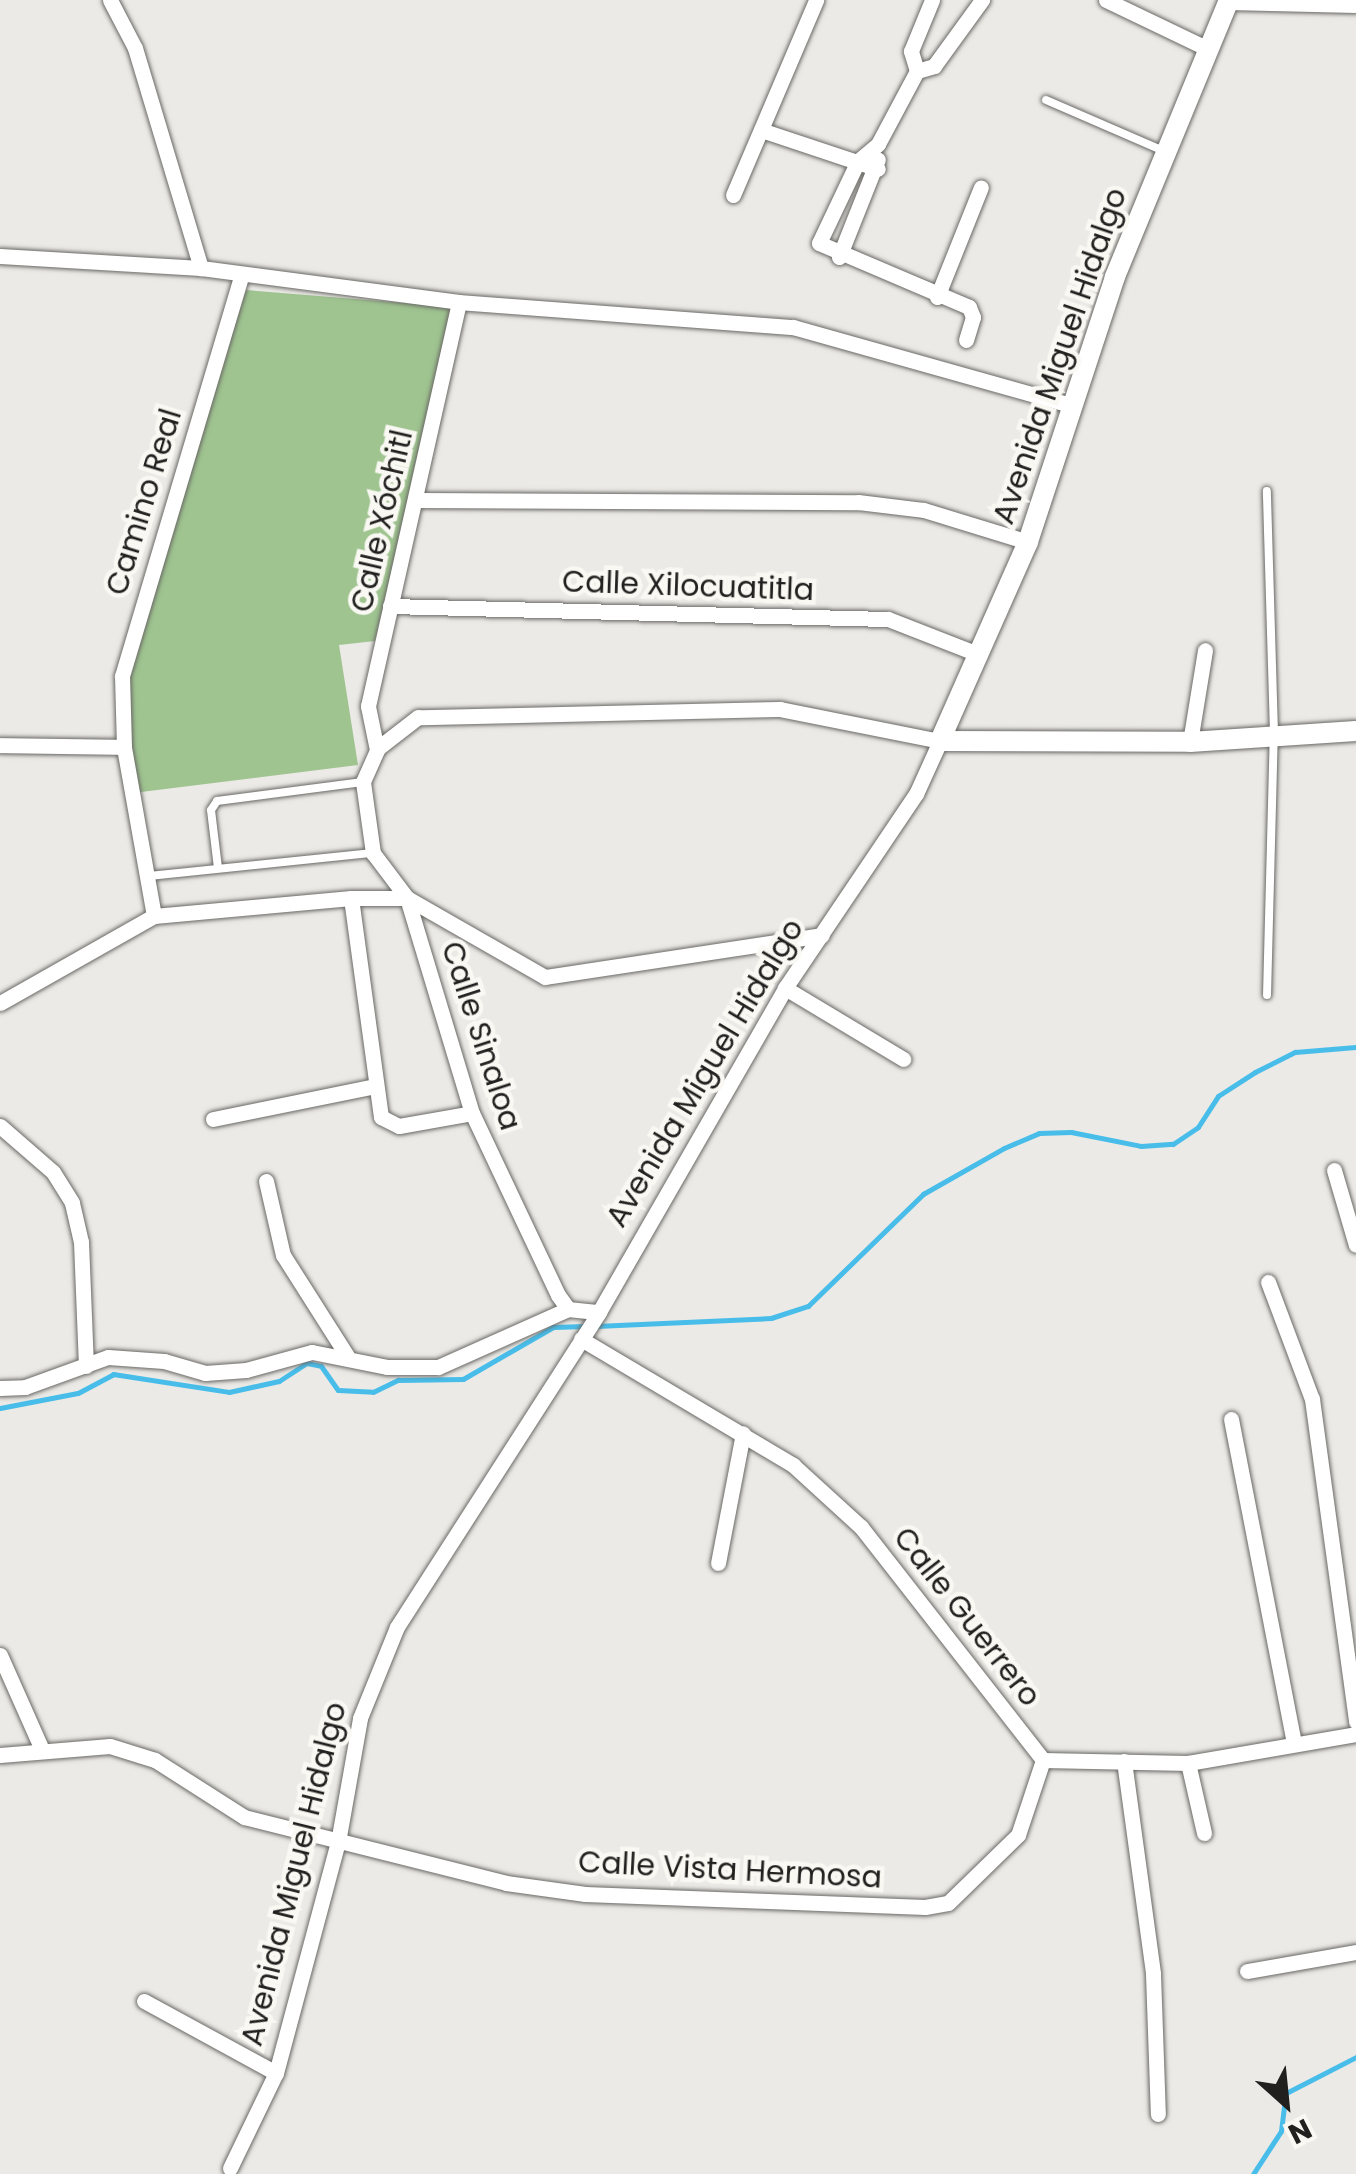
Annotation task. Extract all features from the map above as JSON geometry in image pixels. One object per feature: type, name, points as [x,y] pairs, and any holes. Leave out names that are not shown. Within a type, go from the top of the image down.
[{"type":"street","points":[[110,0],[135,48],[201,268]]},
{"type":"street","points":[[733,195],[816,0]]},
{"type":"street","points":[[917,71],[910,51],[932,0]]},
{"type":"street","points":[[966,340],[974,311],[839,257],[818,243],[858,161],[878,144],[917,71],[934,66],[982,0]]},
{"type":"street","points":[[1106,0],[1206,48]]},
{"type":"street","points":[[1228,1],[1356,4]]},
{"type":"street","name":"Avenida Miguel Hidalgo","points":[[230,2168],[276,2074],[338,1842],[360,1718],[397,1627],[599,1312],[785,988],[916,794],[1028,542],[1072,405],[1164,151],[1228,1]]},
{"type":"street","points":[[761,130],[878,169]]},
{"type":"street","points":[[839,257],[878,169],[878,144]]},
{"type":"street","points":[[937,297],[981,187]]},
{"type":"street","points":[[0,256],[201,268],[459,302],[793,327],[1072,405]]},
{"type":"street","name":"Camino Real","points":[[154,916],[124,746],[122,676],[240,276]]},
{"type":"street","name":"Calle Xóchitl","points":[[378,749],[368,706],[459,302]]},
{"type":"street","points":[[416,500],[858,502],[924,510],[1028,542]]},
{"type":"street","name":"Calle Xilocuatitla","points":[[390,606],[888,619],[978,654]]},
{"type":"street","points":[[1190,742],[1205,650]]},
{"type":"street","points":[[363,782],[378,749],[418,716],[780,709],[940,741],[1190,742],[1274,733],[1356,731]]},
{"type":"street","points":[[0,745],[124,746]]},
{"type":"street","name":"Calle Sinaloa","points":[[363,782],[373,852],[407,898],[472,1114],[568,1309]]},
{"type":"street","points":[[0,1003],[154,916],[352,898],[407,898],[545,977],[822,934]]},
{"type":"street","points":[[352,898],[381,1117],[399,1126],[472,1114]]},
{"type":"street","points":[[785,988],[904,1059]]},
{"type":"street","points":[[213,1119],[375,1086]]},
{"type":"street","points":[[0,1126],[53,1172],[72,1203],[81,1242],[86,1366]]},
{"type":"street","points":[[1334,1170],[1356,1245]]},
{"type":"street","points":[[266,1181],[282,1255],[347,1356]]},
{"type":"street","points":[[1268,1282],[1312,1400],[1356,1722]]},
{"type":"street","points":[[0,1388],[25,1388],[86,1366],[130,1358],[205,1373],[246,1370],[312,1352],[347,1356],[386,1367],[438,1367],[568,1309],[599,1312]]},
{"type":"street","name":"Calle Guerrero","points":[[581,1339],[792,1465],[861,1527],[1043,1760]]},
{"type":"street","points":[[1230,1419],[1294,1742]]},
{"type":"street","points":[[718,1563],[742,1433]]},
{"type":"street","points":[[0,1655],[42,1750],[0,1755]]},
{"type":"street","points":[[1043,1760],[1188,1763],[1356,1734]]},
{"type":"street","name":"Calle Vista Hermosa","points":[[42,1750],[110,1746],[155,1760],[224,1809],[506,1883],[585,1894],[924,1907],[948,1903],[1018,1836],[1043,1760]]},
{"type":"street","points":[[1124,1761],[1153,1974],[1158,2114]]},
{"type":"street","points":[[1188,1763],[1204,1833]]},
{"type":"street","points":[[1247,1971],[1356,1952]]},
{"type":"street","points":[[144,2001],[276,2074]]},
{"type":"lane","points":[[1046,100],[1164,151]]},
{"type":"lane","points":[[1267,995],[1274,733],[1268,491]]},
{"type":"lane","points":[[218,868],[210,810],[217,800],[363,782]]},
{"type":"lane","points":[[146,876],[373,852]]},
{"type":"green space","points":[[246,290],[454,307],[375,641],[339,645],[358,765],[133,793],[126,670]]},
{"type":"waterway","points":[[596,1326],[771,1318],[808,1306],[923,1194],[1004,1148],[1039,1133],[1071,1132],[1141,1146],[1173,1144],[1198,1127],[1218,1096],[1255,1072],[1295,1052],[1356,1047]]},
{"type":"waterway","points":[[0,1408],[78,1393],[113,1374],[229,1392],[279,1381],[307,1363],[321,1366],[338,1390],[373,1392],[398,1380],[463,1379],[553,1327],[585,1326]]},
{"type":"waterway","points":[[1253,2174],[1281,2131],[1286,2093],[1356,2057]]}]
